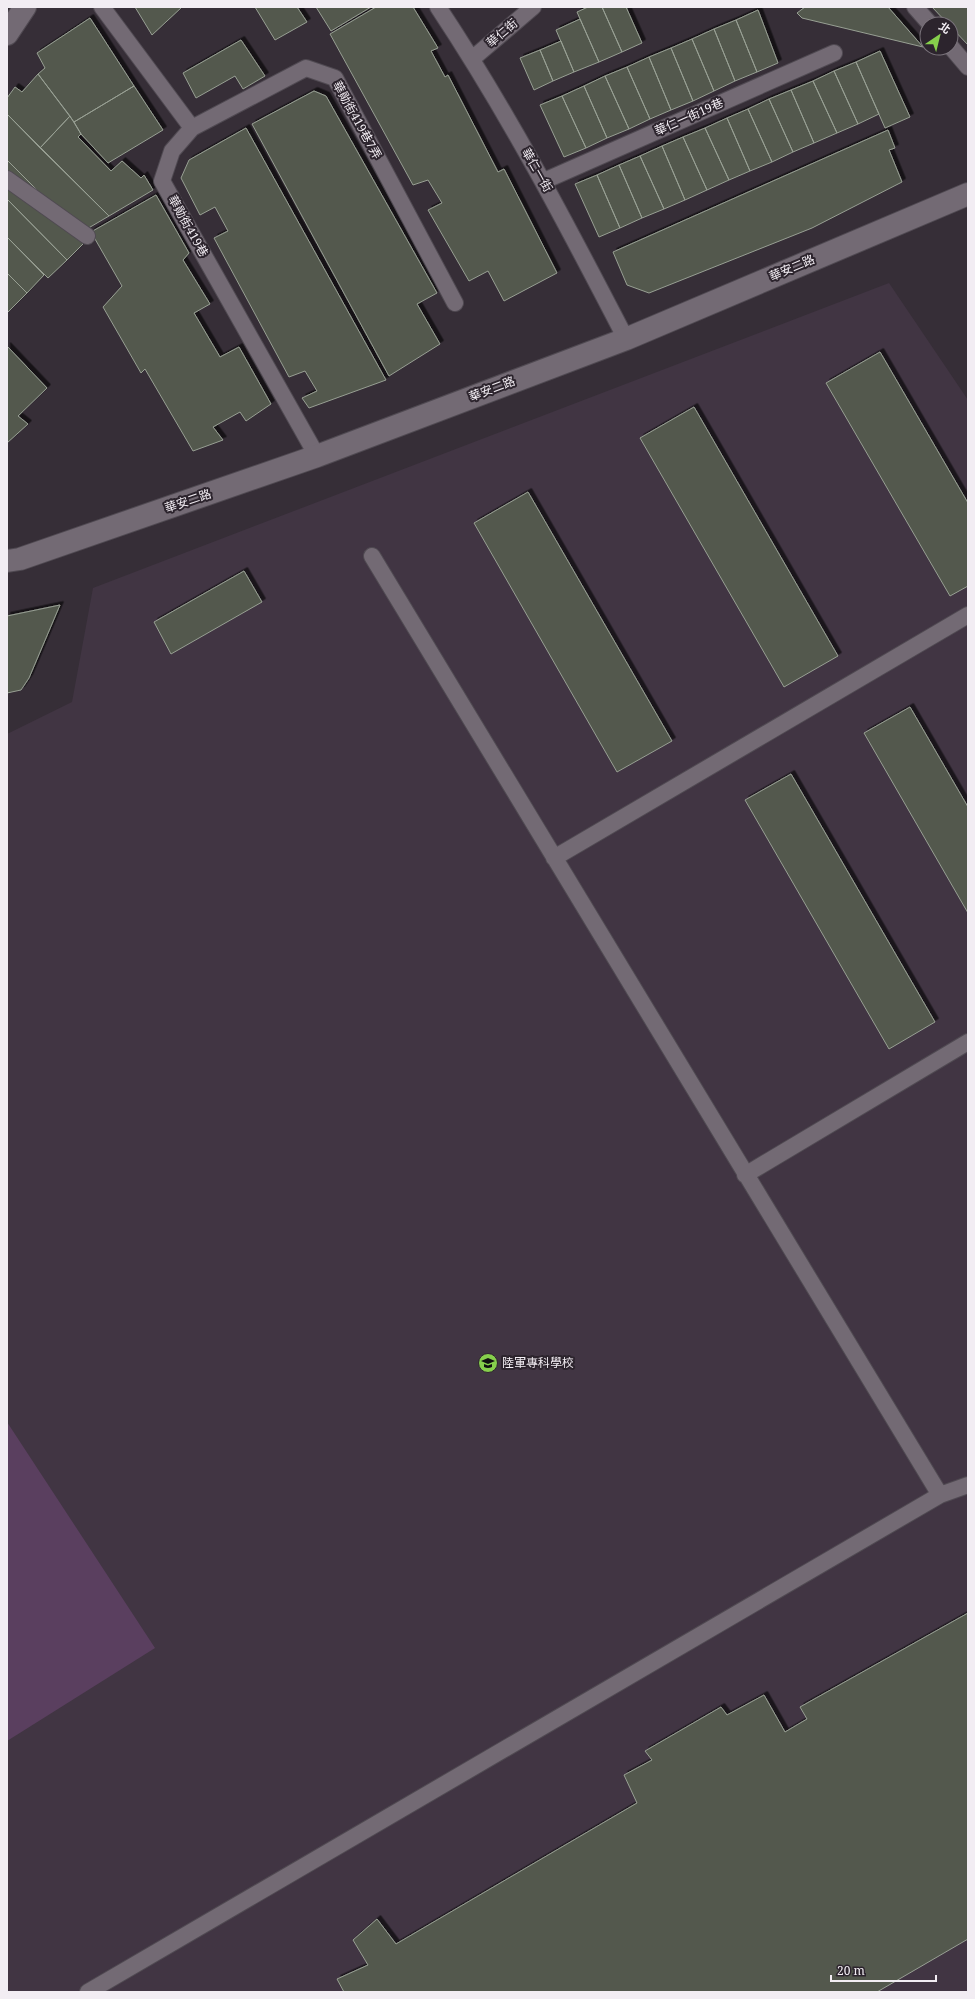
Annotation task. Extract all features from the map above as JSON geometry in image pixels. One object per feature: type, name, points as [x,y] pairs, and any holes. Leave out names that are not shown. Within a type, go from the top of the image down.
[{"type":"street","points":[[7,34],[25,7]]},
{"type":"street","name":"華安二路","points":[[7,561],[28,557],[317,456],[626,338],[968,194]]},
{"type":"lane","points":[[102,7],[192,128]]},
{"type":"lane","name":"華仁一街","points":[[438,7],[472,59],[544,181],[626,338]]},
{"type":"lane","name":"華仁街","points":[[472,59],[533,7]]},
{"type":"lane","points":[[915,7],[923,16]]},
{"type":"lane","name":"華仁一街19巷","points":[[544,181],[834,53]]},
{"type":"lane","points":[[958,56],[968,67]]},
{"type":"lane","name":"華勛街419巷7弄","points":[[192,128],[306,68],[335,78],[455,303]]},
{"type":"lane","name":"華勛街419巷","points":[[192,128],[172,151],[162,181],[317,456]]},
{"type":"lane","points":[[7,179],[87,236]]},
{"type":"lane","points":[[372,556],[745,1175],[940,1495]]},
{"type":"lane","points":[[554,858],[968,615]]},
{"type":"lane","points":[[745,1175],[968,1042]]},
{"type":"lane","points":[[88,1992],[940,1495],[968,1485]]},
{"type":"shaded area","name":"陸軍專科學校","points":[[889,283],[968,400],[968,1992],[7,1992],[7,734],[72,702],[93,588]]},
{"type":"shaded area","points":[[7,1422],[155,1648],[7,1741]]},
{"type":"building","points":[[135,7],[182,7],[152,35]]},
{"type":"building","points":[[255,7],[297,7],[307,22],[275,40]]},
{"type":"building","points":[[316,7],[371,7],[331,31]]},
{"type":"building","points":[[376,7],[413,7],[438,48],[431,51],[445,77],[448,75],[498,172],[504,169],[557,273],[504,301],[488,271],[469,281],[428,210],[442,203],[428,180],[413,185],[330,34]]},
{"type":"building","points":[[588,7],[602,7],[622,52],[599,62],[577,12]]},
{"type":"building","points":[[602,7],[626,7],[642,43],[622,52]]},
{"type":"building","points":[[805,7],[888,7],[919,42],[919,46],[802,18],[797,13]]},
{"type":"building","points":[[932,7],[968,7],[968,45],[959,35],[959,16],[940,16]]},
{"type":"building","points":[[758,10],[778,63],[757,72],[736,20]]},
{"type":"building","points":[[90,18],[134,86],[74,122],[38,74],[45,68],[37,53]]},
{"type":"building","points":[[580,19],[599,62],[574,72],[556,30]]},
{"type":"building","points":[[736,20],[757,72],[735,81],[714,29]]},
{"type":"building","points":[[714,29],[735,81],[714,91],[692,39]]},
{"type":"building","points":[[692,39],[714,91],[693,101],[671,48]]},
{"type":"building","points":[[241,40],[265,76],[243,89],[235,76],[196,98],[183,73]]},
{"type":"building","points":[[561,41],[574,72],[553,81],[540,50]]},
{"type":"building","points":[[671,48],[693,101],[671,110],[649,57]]},
{"type":"building","points":[[540,50],[553,81],[534,90],[520,58]]},
{"type":"building","points":[[880,51],[910,117],[885,128],[856,62]]},
{"type":"building","points":[[649,57],[671,110],[650,119],[627,67]]},
{"type":"building","points":[[856,62],[879,114],[858,124],[834,71]]},
{"type":"building","points":[[627,67],[650,119],[629,129],[605,76]]},
{"type":"building","points":[[834,71],[858,124],[837,133],[813,81]]},
{"type":"building","points":[[38,74],[70,116],[40,148],[7,114],[7,98],[15,87],[22,92]]},
{"type":"building","points":[[605,76],[629,129],[607,138],[584,86]]},
{"type":"building","points":[[813,81],[837,133],[814,143],[791,90]]},
{"type":"building","points":[[134,86],[163,130],[108,163],[81,134],[74,122]]},
{"type":"building","points":[[584,86],[607,138],[586,148],[562,96]]},
{"type":"building","points":[[791,90],[814,143],[793,152],[769,99]]},
{"type":"building","points":[[314,91],[326,96],[437,293],[417,304],[440,344],[389,376],[252,124]]},
{"type":"building","points":[[562,96],[586,148],[564,157],[540,105]]},
{"type":"building","points":[[769,99],[793,152],[772,162],[748,109]]},
{"type":"building","points":[[748,109],[772,162],[750,171],[727,118]]},
{"type":"building","points":[[7,114],[109,216],[80,233],[7,160]]},
{"type":"building","points":[[70,116],[81,134],[78,137],[111,171],[122,161],[141,178],[144,175],[153,190],[109,216],[40,148]]},
{"type":"building","points":[[727,118],[750,171],[729,180],[705,128]]},
{"type":"building","points":[[246,128],[386,380],[309,408],[302,398],[317,391],[305,371],[289,377],[214,238],[228,231],[215,207],[200,215],[181,178],[189,160]]},
{"type":"building","points":[[705,128],[729,180],[707,190],[683,137]]},
{"type":"building","points":[[888,130],[895,148],[889,150],[902,182],[812,228],[649,293],[627,285],[613,252]]},
{"type":"building","points":[[683,137],[707,190],[685,200],[662,146]]},
{"type":"building","points":[[662,146],[685,200],[664,209],[640,156]]},
{"type":"building","points":[[640,156],[664,209],[642,218],[619,165]]},
{"type":"building","points":[[7,160],[87,240],[67,260],[7,199]]},
{"type":"building","points":[[619,165],[642,218],[620,228],[597,175]]},
{"type":"building","points":[[597,175],[620,228],[599,237],[575,184]]},
{"type":"building","points":[[156,195],[189,253],[183,260],[210,304],[194,313],[220,357],[239,347],[271,404],[246,421],[240,412],[213,427],[223,440],[193,451],[145,369],[141,373],[103,307],[122,286],[91,232]]},
{"type":"building","points":[[7,199],[67,260],[48,278],[7,237]]},
{"type":"building","points":[[7,237],[44,275],[27,293],[7,273]]},
{"type":"building","points":[[7,273],[27,293],[7,313]]},
{"type":"building","points":[[7,346],[47,388],[18,416],[28,424],[7,443]]},
{"type":"building","points":[[880,352],[968,503],[968,586],[950,596],[826,383]]},
{"type":"building","points":[[694,407],[838,656],[784,687],[640,438]]},
{"type":"building","points":[[528,492],[672,741],[617,772],[474,523]]},
{"type":"building","points":[[244,571],[262,602],[171,654],[154,622]]},
{"type":"building","points":[[60,605],[29,678],[21,690],[7,693],[7,616]]},
{"type":"building","points":[[910,707],[968,807],[968,913],[864,733]]},
{"type":"building","points":[[791,774],[935,1022],[889,1049],[745,800]]},
{"type":"building","points":[[968,1613],[968,1939],[877,1992],[344,1992],[337,1979],[368,1965],[353,1940],[377,1919],[396,1944],[637,1803],[624,1775],[652,1760],[645,1751],[721,1707],[727,1715],[764,1695],[785,1732],[807,1719],[800,1707]]},
{"type":"place","name":"陸軍專科學校","points":[[488,1363]]}]
